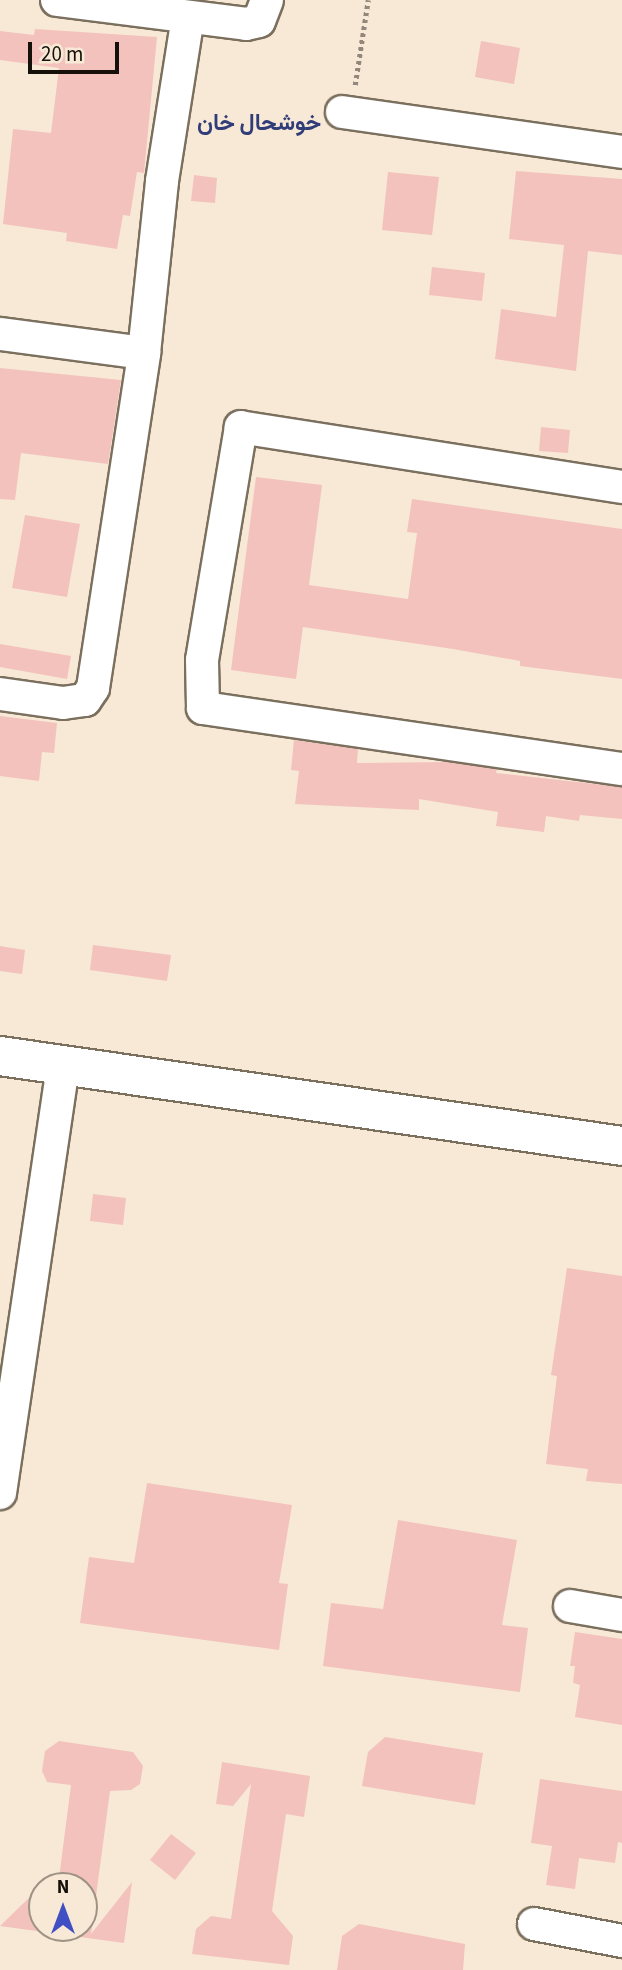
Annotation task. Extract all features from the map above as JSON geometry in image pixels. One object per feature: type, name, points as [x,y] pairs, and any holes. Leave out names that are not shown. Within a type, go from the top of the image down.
[{"type":"street","points":[[57,0],[246,24],[259,21],[267,0]]},
{"type":"street","points":[[0,694],[63,703],[85,701],[93,688],[144,353],[162,181],[188,17]]},
{"type":"street","points":[[346,113],[622,152]]},
{"type":"street","points":[[0,334],[144,353]]},
{"type":"street","points":[[622,487],[241,427],[202,660],[203,708],[622,769]]},
{"type":"street","points":[[0,1056],[622,1146]]},
{"type":"street","points":[[0,1493],[13,1324],[63,1065]]},
{"type":"street","points":[[570,1606],[622,1615]]},
{"type":"street","points":[[534,1924],[622,1941]]},
{"type":"path","points":[[346,113],[368,0]]},
{"type":"building","points":[[35,29],[157,37],[144,173],[137,172],[130,216],[123,215],[117,249],[66,241],[67,233],[3,224],[13,129],[51,133],[59,68],[0,60],[0,31],[34,35]]},
{"type":"building","points":[[481,41],[520,48],[514,84],[475,77]]},
{"type":"building","points":[[516,171],[622,179],[622,255],[588,251],[576,371],[495,359],[501,309],[556,317],[564,245],[509,239]]},
{"type":"building","points":[[388,172],[439,177],[432,235],[382,230]]},
{"type":"building","points":[[194,175],[217,178],[215,203],[191,201]]},
{"type":"building","points":[[432,267],[485,273],[482,301],[429,295]]},
{"type":"building","points":[[0,368],[121,380],[108,464],[21,453],[15,500],[0,499]]},
{"type":"building","points":[[541,427],[570,430],[568,453],[539,451]]},
{"type":"building","points":[[256,477],[322,485],[309,585],[408,599],[417,533],[407,532],[412,499],[622,529],[622,679],[520,666],[520,661],[303,627],[296,679],[231,670]]},
{"type":"building","points":[[25,515],[80,524],[67,597],[12,588]]},
{"type":"building","points":[[0,644],[71,656],[67,679],[0,667]]},
{"type":"building","points":[[0,716],[57,723],[54,753],[42,752],[39,781],[0,776]]},
{"type":"building","points":[[294,740],[358,749],[357,763],[449,762],[497,769],[496,773],[622,787],[622,819],[580,815],[579,821],[546,816],[544,832],[496,826],[498,812],[419,799],[419,810],[295,804],[299,771],[291,770]]},
{"type":"building","points":[[93,945],[171,955],[167,981],[90,970]]},
{"type":"building","points":[[0,946],[25,950],[22,974],[0,971]]},
{"type":"building","points":[[93,1194],[126,1198],[123,1225],[90,1221]]},
{"type":"building","points":[[567,1268],[622,1276],[622,1484],[586,1481],[588,1469],[546,1464],[557,1376],[551,1375]]},
{"type":"building","points":[[147,1483],[292,1505],[279,1583],[288,1584],[279,1650],[80,1623],[89,1557],[134,1563]]},
{"type":"building","points":[[398,1520],[517,1540],[502,1625],[528,1628],[520,1692],[323,1666],[331,1603],[383,1609]]},
{"type":"building","points":[[575,1632],[622,1639],[622,1725],[575,1717],[580,1685],[573,1683],[575,1666],[570,1666]]},
{"type":"building","points":[[385,1737],[483,1753],[475,1805],[362,1786],[368,1752]]},
{"type":"building","points":[[59,1741],[133,1752],[143,1766],[140,1784],[131,1790],[110,1791],[98,1881],[98,1872],[60,1872],[71,1785],[47,1782],[42,1771],[45,1751]]},
{"type":"building","points":[[222,1762],[310,1776],[304,1817],[286,1814],[272,1911],[293,1936],[289,1965],[192,1954],[196,1929],[211,1916],[231,1919],[251,1784],[233,1806],[216,1804]]},
{"type":"building","points":[[540,1779],[622,1791],[622,1843],[618,1842],[615,1863],[579,1858],[575,1889],[546,1885],[552,1846],[531,1843]]},
{"type":"building","points":[[171,1834],[196,1853],[175,1880],[150,1860]]},
{"type":"building","points":[[132,1882],[124,1943],[98,1939],[98,1925]]},
{"type":"building","points":[[28,1899],[28,1930],[0,1926]]},
{"type":"building","points":[[359,1924],[465,1944],[463,1970],[337,1970],[342,1936]]},
{"type":"district","name":"خوشحال خان","points":[[259,123]]}]
